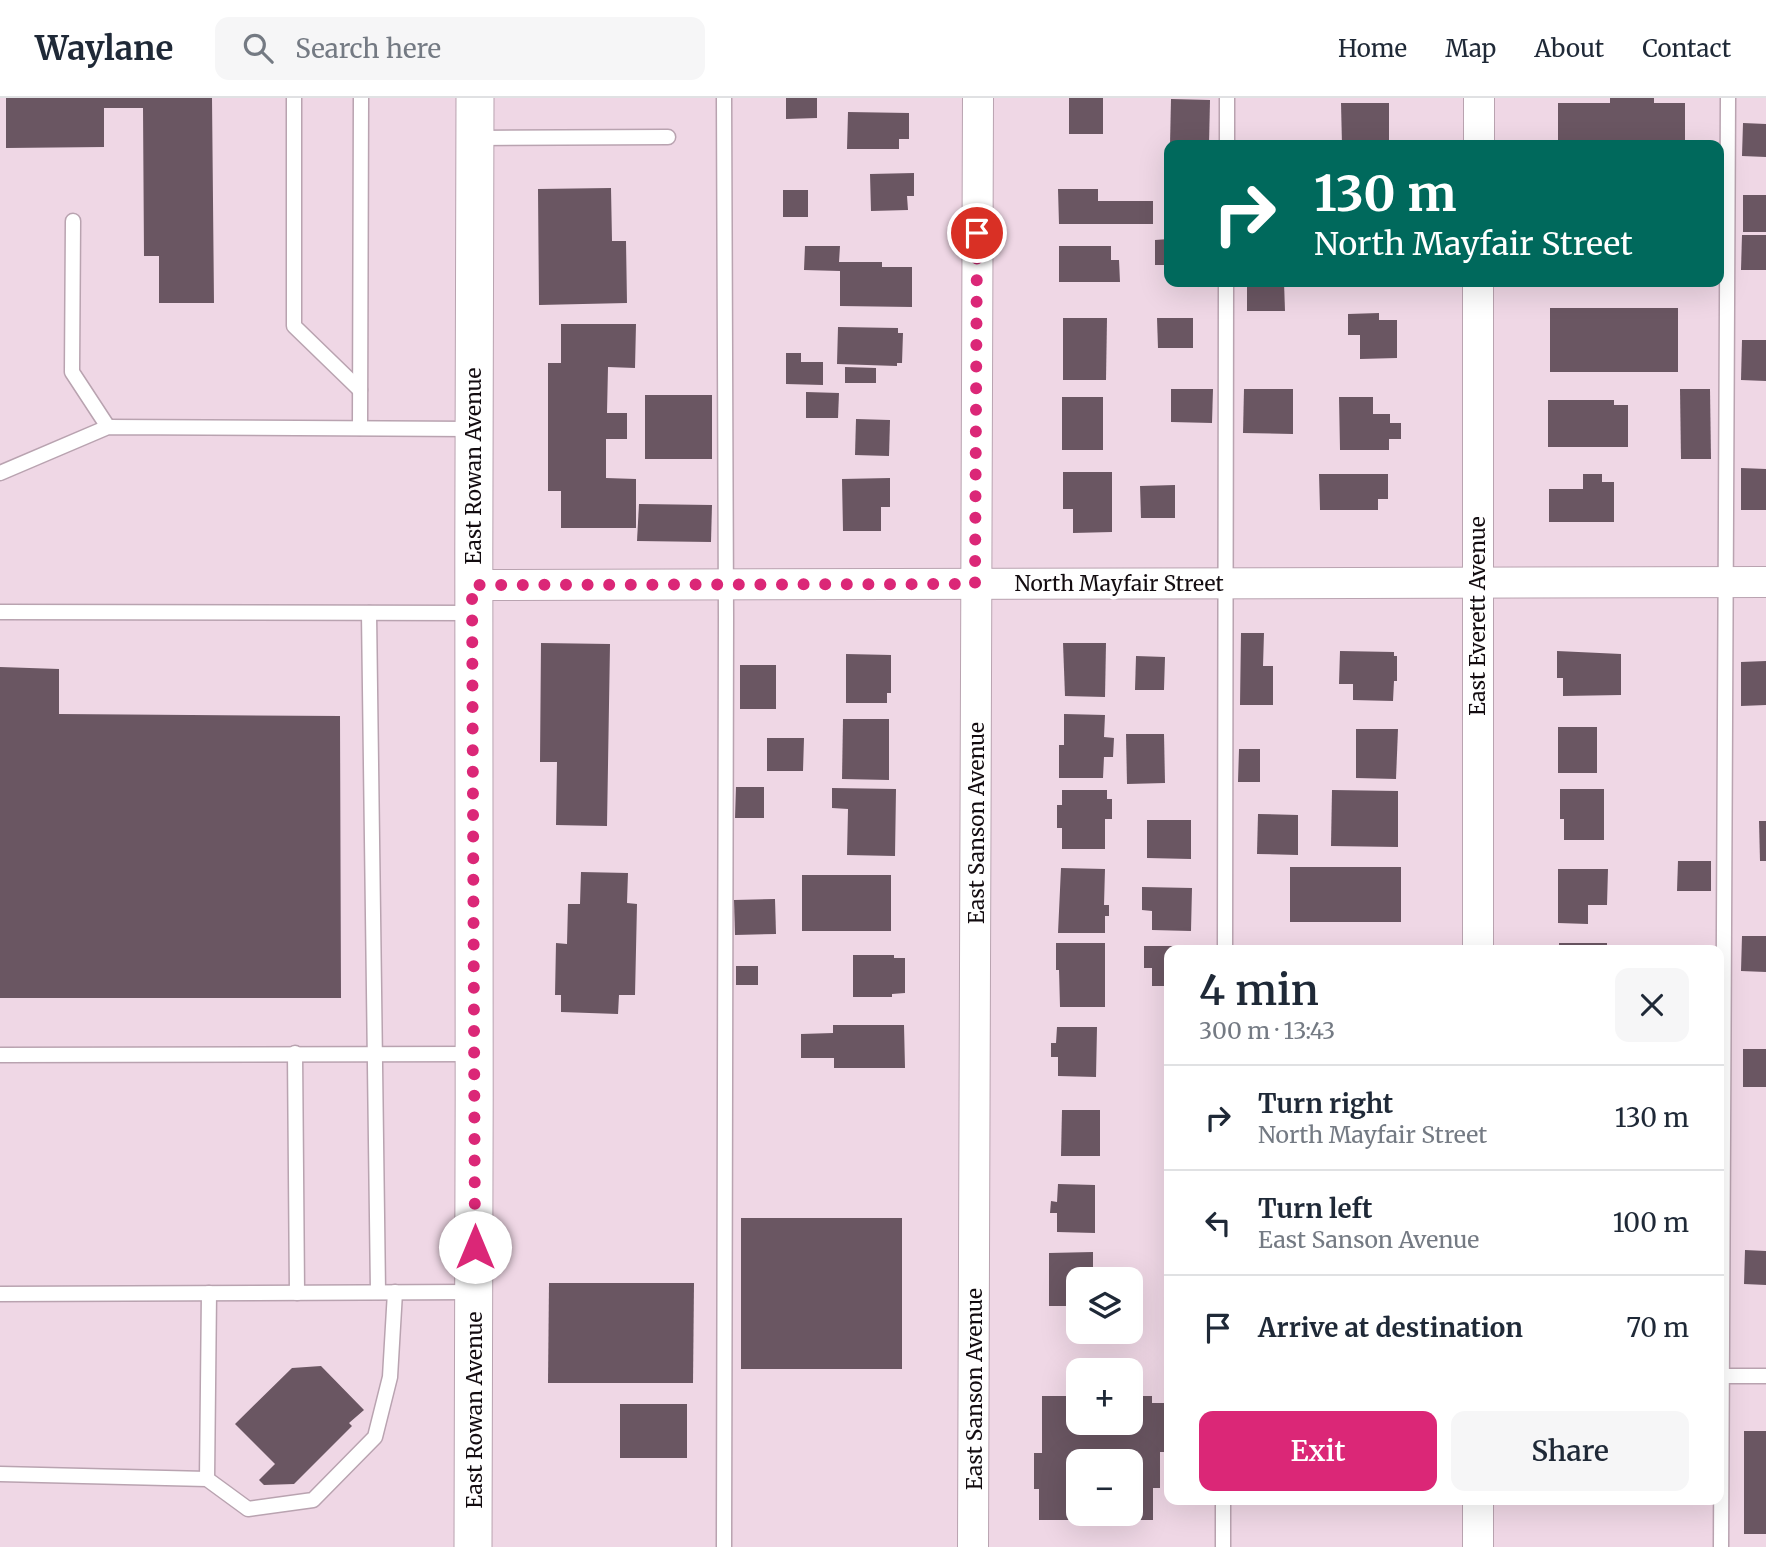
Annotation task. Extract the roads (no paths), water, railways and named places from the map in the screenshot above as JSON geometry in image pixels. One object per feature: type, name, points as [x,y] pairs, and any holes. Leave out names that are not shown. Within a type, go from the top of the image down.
[{"type":"street","name":"East Rowan Avenue","points":[[473,1547],[475,1054],[472,599],[475,98]]},
{"type":"street","name":"East Sanson Avenue","points":[[973,1547],[978,98]]},
{"type":"street","points":[[1479,98],[1479,140]]},
{"type":"street","name":"East Everett Avenue","points":[[1478,287],[1478,945]]},
{"type":"street","name":"North Mayfair Street","points":[[472,599],[726,584],[1766,582]]},
{"type":"street","points":[[1478,1505],[1478,1547]]},
{"type":"lane","points":[[294,98],[294,326],[360,390]]},
{"type":"lane","points":[[360,98],[360,428]]},
{"type":"lane","points":[[724,98],[724,1547]]},
{"type":"lane","points":[[1227,98],[1227,140]]},
{"type":"lane","points":[[1724,979],[1728,98]]},
{"type":"lane","points":[[474,138],[667,136]]},
{"type":"lane","points":[[73,221],[72,372],[108,427]]},
{"type":"lane","points":[[1224,945],[1226,287]]},
{"type":"lane","points":[[0,473],[108,427],[474,429]]},
{"type":"lane","points":[[0,612],[369,613],[472,599]]},
{"type":"lane","points":[[369,613],[378,1292]]},
{"type":"lane","points":[[295,1054],[297,1293]]},
{"type":"lane","points":[[0,1055],[475,1054]]},
{"type":"lane","points":[[0,1474],[207,1479],[248,1509],[313,1500],[375,1437],[390,1377],[395,1292]]},
{"type":"lane","points":[[0,1294],[475,1292]]},
{"type":"lane","points":[[207,1479],[209,1293]]},
{"type":"lane","points":[[1724,1376],[1766,1376]]},
{"type":"lane","points":[[1223,1505],[1223,1547]]},
{"type":"lane","points":[[1721,1505],[1721,1547]]}]
